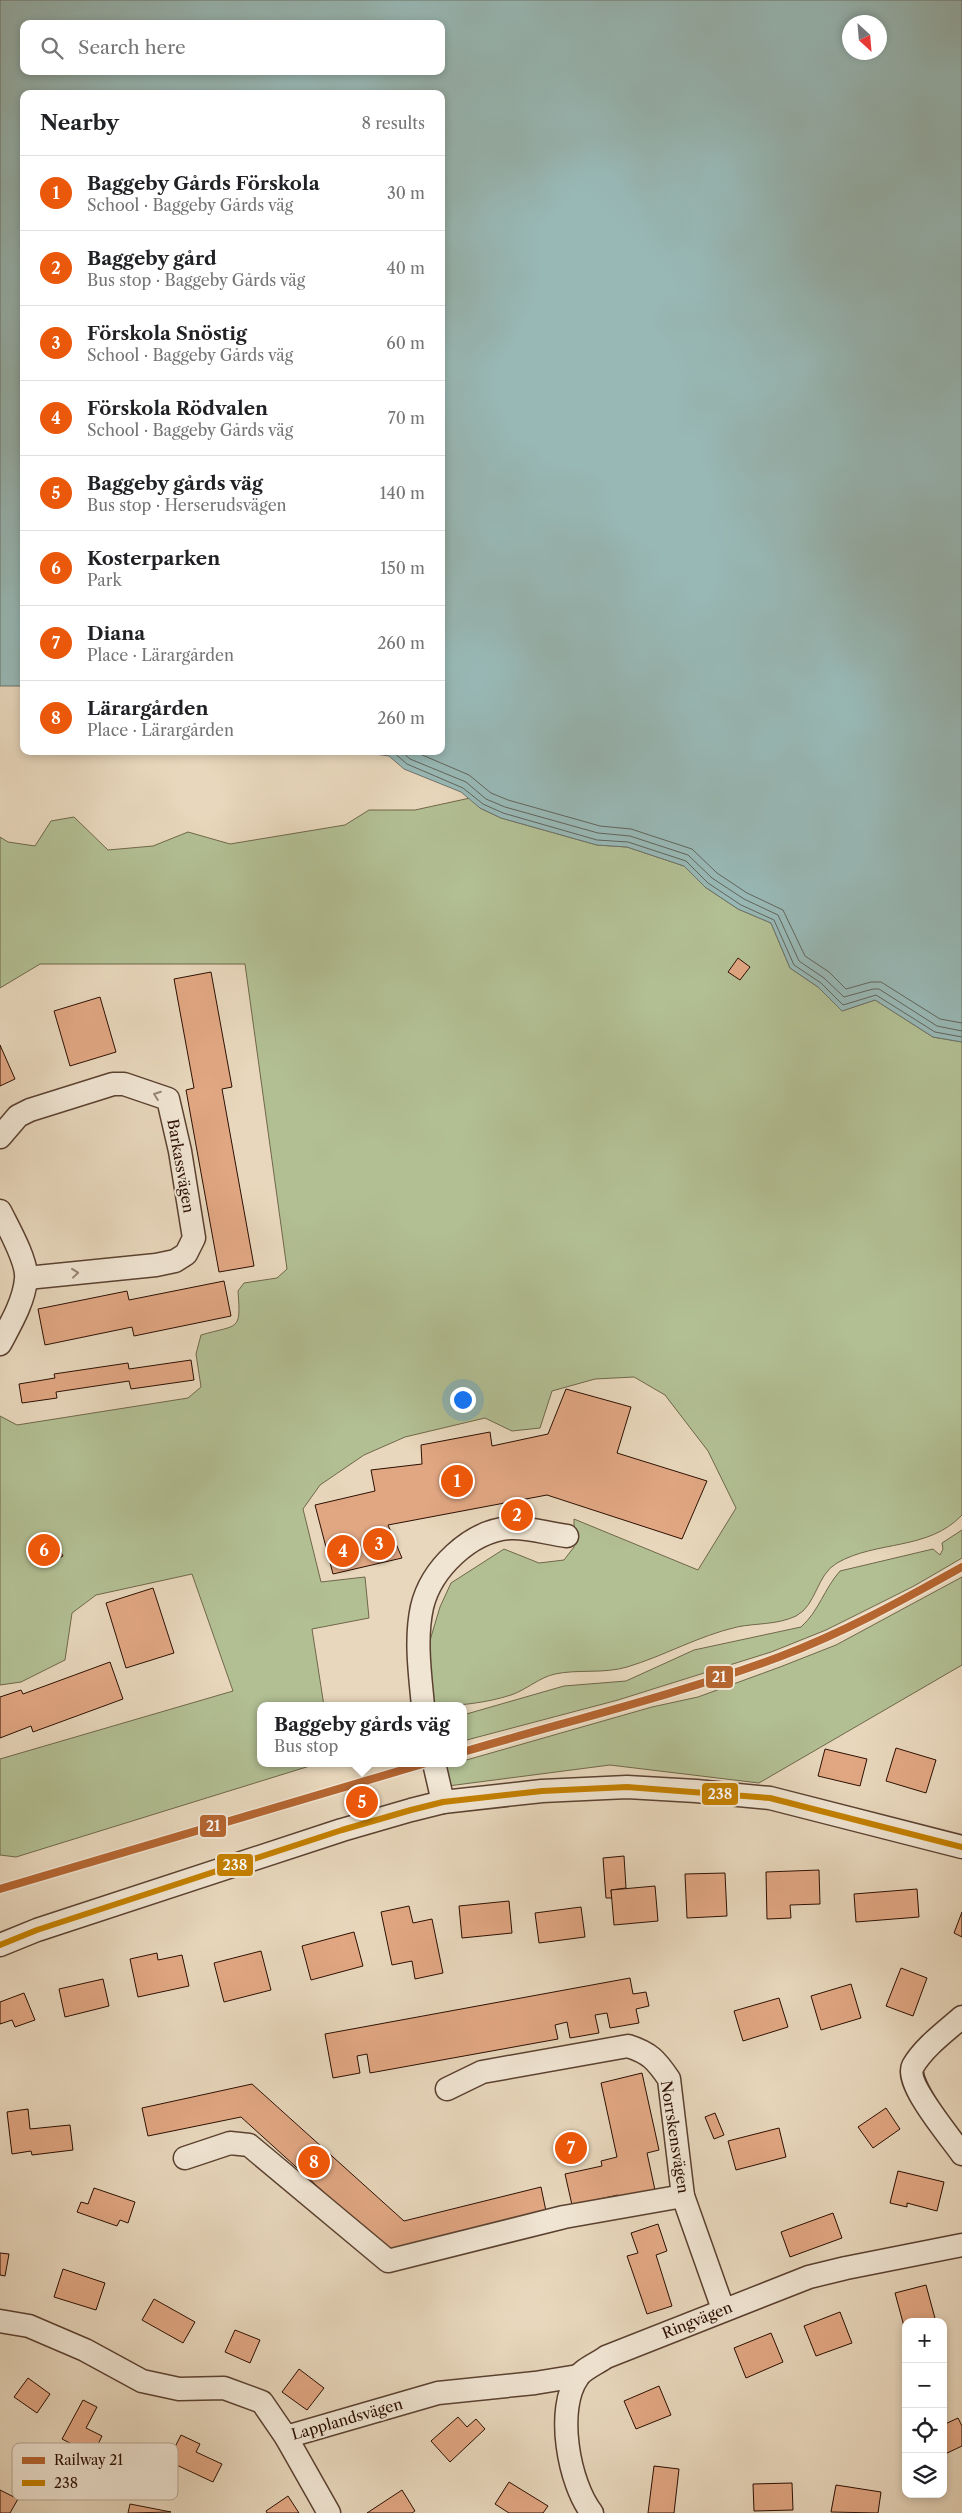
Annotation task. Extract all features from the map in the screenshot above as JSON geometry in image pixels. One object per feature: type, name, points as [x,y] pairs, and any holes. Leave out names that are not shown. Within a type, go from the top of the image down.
[{"type":"street","name":"Barkassvägen","points":[[0,1137],[18,1116],[30,1110],[113,1084],[124,1084],[168,1099],[180,1151],[194,1238],[186,1254],[175,1260],[156,1265],[27,1278]]},
{"type":"street","points":[[0,1211],[17,1243],[27,1278],[21,1300],[0,1344]]},
{"type":"street","points":[[423,1702],[418,1657],[422,1606],[438,1574],[453,1555],[468,1542],[488,1533],[511,1528],[567,1536]]},
{"type":"street","points":[[436,1770],[443,1802]]},
{"type":"street","points":[[0,1945],[37,1930],[342,1830],[443,1802],[594,1788],[696,1790],[780,1800],[962,1847]]},
{"type":"street","points":[[962,2017],[927,2050],[913,2066],[911,2074],[921,2096],[962,2154]]},
{"type":"street","name":"Norrskensvägen","points":[[447,2089],[482,2072],[628,2046],[646,2051],[669,2079],[683,2196],[723,2309]]},
{"type":"street","points":[[185,2158],[230,2143],[249,2145],[388,2261],[564,2217],[683,2196]]},
{"type":"street","name":"Ringvägen","points":[[578,2376],[606,2357],[723,2309],[809,2277],[962,2245]]},
{"type":"street","name":"Lapplandsvägen","points":[[0,2320],[29,2326],[88,2352],[142,2381],[179,2389],[224,2388],[262,2402],[286,2437],[438,2392],[535,2383],[578,2376]]},
{"type":"street","points":[[578,2376],[570,2396],[566,2438],[577,2486],[592,2513]]},
{"type":"street","points":[[286,2437],[329,2513]]},
{"type":"green space","points":[[470,798],[480,808],[501,818],[597,845],[627,847],[684,866],[705,887],[738,909],[771,923],[790,968],[818,987],[842,1011],[875,1000],[933,1037],[962,1042],[962,1515],[949,1526],[934,1534],[918,1540],[852,1556],[837,1563],[830,1568],[820,1582],[813,1598],[803,1611],[789,1619],[723,1631],[627,1667],[555,1674],[517,1693],[501,1698],[472,1704],[467,1704],[467,1702],[433,1702],[428,1647],[440,1607],[451,1583],[504,1549],[539,1563],[564,1560],[574,1547],[574,1519],[698,1570],[736,1508],[708,1451],[665,1395],[634,1377],[595,1379],[552,1391],[540,1428],[512,1431],[485,1418],[405,1437],[364,1455],[320,1485],[303,1509],[321,1582],[365,1577],[369,1618],[312,1629],[323,1702],[257,1702],[257,1767],[307,1767],[16,1857],[0,1855],[0,1759],[233,1691],[192,1574],[96,1595],[72,1613],[65,1660],[21,1682],[0,1685],[0,1416],[17,1425],[188,1398],[201,1387],[196,1354],[201,1335],[235,1324],[239,1314],[238,1291],[244,1283],[277,1278],[287,1269],[245,964],[40,964],[0,988],[0,837],[8,842],[35,846],[51,821],[74,817],[108,850],[153,846],[188,832],[230,844],[345,825],[369,810],[415,810]]},
{"type":"green space","points":[[962,1530],[962,1558],[914,1586],[826,1630],[771,1652],[618,1700],[467,1740],[467,1714],[564,1686],[626,1681],[694,1650],[801,1627],[812,1614],[840,1571],[933,1549],[940,1555],[943,1549],[942,1543]]},
{"type":"green space","points":[[962,1577],[962,1665],[759,1783],[610,1765],[448,1786],[445,1767],[467,1767],[467,1760],[652,1707],[698,1697],[836,1645]]},
{"type":"water","points":[[0,0],[962,0],[962,1042],[933,1037],[875,1000],[842,1011],[818,987],[790,968],[771,923],[738,909],[705,887],[684,866],[627,847],[597,845],[501,818],[480,808],[461,792],[404,769],[389,756],[382,755],[445,755],[445,90],[20,90],[20,686],[0,686]]},
{"type":"building","points":[[738,958],[750,967],[740,980],[728,972]]},
{"type":"building","points":[[211,972],[232,1087],[222,1089],[254,1266],[219,1272],[186,1090],[194,1088],[174,979]]},
{"type":"building","points":[[100,997],[116,1052],[70,1066],[54,1011]]},
{"type":"building","points":[[0,1045],[15,1079],[0,1086]]},
{"type":"building","points":[[224,1281],[231,1316],[134,1336],[132,1327],[45,1345],[38,1309],[127,1291],[129,1300]]},
{"type":"building","points":[[191,1360],[194,1380],[131,1389],[129,1381],[56,1392],[57,1398],[22,1403],[19,1384],[55,1378],[54,1374],[128,1363],[129,1369]]},
{"type":"building","points":[[566,1389],[631,1407],[617,1453],[707,1481],[682,1539],[547,1495],[388,1525],[402,1558],[333,1574],[315,1505],[375,1491],[371,1470],[422,1464],[421,1445],[490,1432],[492,1446],[548,1434]]},
{"type":"building","points":[[59,1549],[63,1556],[55,1560],[51,1553]]},
{"type":"building","points":[[153,1588],[174,1653],[126,1668],[106,1603]]},
{"type":"building","points":[[110,1662],[123,1699],[33,1732],[31,1726],[0,1738],[0,1697],[21,1690],[23,1694]]},
{"type":"building","points":[[896,1748],[936,1760],[926,1793],[886,1781]]},
{"type":"building","points":[[825,1749],[867,1759],[860,1786],[818,1776]]},
{"type":"building","points":[[624,1856],[626,1888],[611,1890],[612,1898],[606,1898],[603,1858]]},
{"type":"building","points":[[819,1870],[820,1904],[790,1905],[791,1918],[767,1919],[766,1872]]},
{"type":"building","points":[[725,1873],[727,1916],[687,1918],[685,1874]]},
{"type":"building","points":[[655,1886],[658,1921],[614,1925],[611,1890]]},
{"type":"building","points":[[917,1889],[919,1917],[856,1922],[854,1894]]},
{"type":"building","points":[[509,1901],[512,1933],[462,1938],[459,1906]]},
{"type":"building","points":[[409,1906],[413,1923],[432,1919],[443,1973],[415,1979],[412,1961],[392,1965],[381,1912]]},
{"type":"building","points":[[581,1907],[585,1937],[539,1943],[535,1913]]},
{"type":"building","points":[[962,1912],[962,1937],[954,1933]]},
{"type":"building","points":[[354,1932],[363,1966],[311,1980],[302,1946]]},
{"type":"building","points":[[261,1951],[271,1990],[224,2002],[214,1963]]},
{"type":"building","points":[[157,1953],[158,1960],[182,1955],[189,1986],[138,1997],[130,1959]]},
{"type":"building","points":[[901,1968],[927,1978],[913,2016],[886,2006]]},
{"type":"building","points":[[630,1978],[633,1994],[646,1992],[649,2006],[636,2009],[639,2023],[610,2028],[607,2013],[595,2015],[599,2033],[570,2038],[567,2022],[555,2025],[558,2039],[370,2073],[367,2054],[357,2056],[360,2073],[333,2078],[325,2034]]},
{"type":"building","points":[[103,1979],[109,2006],[65,2017],[59,1989]]},
{"type":"building","points":[[851,1984],[861,2018],[821,2030],[811,1996]]},
{"type":"building","points":[[24,1993],[35,2020],[15,2027],[12,2020],[0,2024],[0,2002]]},
{"type":"building","points":[[779,1998],[788,2027],[743,2041],[734,2011]]},
{"type":"building","points":[[642,2073],[659,2150],[647,2153],[655,2190],[619,2198],[618,2195],[572,2205],[565,2174],[602,2166],[601,2161],[617,2157],[601,2083]]},
{"type":"building","points":[[252,2084],[404,2221],[541,2187],[547,2216],[392,2254],[241,2117],[148,2136],[142,2108]]},
{"type":"building","points":[[886,2108],[900,2129],[873,2148],[858,2127]]},
{"type":"building","points":[[28,2109],[30,2129],[70,2125],[73,2150],[32,2155],[31,2151],[12,2154],[7,2112]]},
{"type":"building","points":[[715,2113],[724,2135],[714,2139],[705,2117]]},
{"type":"building","points":[[779,2128],[786,2157],[736,2170],[728,2141]]},
{"type":"building","points":[[898,2171],[944,2182],[937,2211],[907,2203],[907,2207],[890,2203]]},
{"type":"building","points":[[94,2188],[135,2202],[128,2223],[120,2220],[117,2226],[77,2212],[81,2202],[88,2204]]},
{"type":"building","points":[[833,2213],[842,2238],[790,2257],[781,2232]]},
{"type":"building","points":[[658,2224],[667,2251],[656,2255],[672,2306],[647,2314],[627,2256],[638,2253],[631,2233]]},
{"type":"building","points":[[0,2253],[9,2254],[5,2276],[0,2275]]},
{"type":"building","points":[[63,2269],[105,2283],[96,2310],[54,2297]]},
{"type":"building","points":[[926,2285],[935,2318],[902,2319],[895,2293]]},
{"type":"building","points":[[154,2299],[195,2322],[183,2343],[142,2320]]},
{"type":"building","points":[[840,2312],[852,2343],[816,2356],[804,2326]]},
{"type":"building","points":[[235,2330],[260,2340],[250,2363],[225,2352]]},
{"type":"building","points":[[771,2333],[783,2362],[746,2378],[734,2348]]},
{"type":"building","points":[[299,2369],[324,2388],[307,2410],[282,2392]]},
{"type":"building","points":[[28,2378],[50,2394],[37,2413],[14,2397]]},
{"type":"building","points":[[659,2386],[671,2415],[636,2429],[624,2401]]},
{"type":"building","points":[[83,2400],[97,2407],[86,2428],[102,2436],[99,2443],[70,2443],[62,2439]]},
{"type":"building","points":[[458,2417],[467,2427],[476,2419],[485,2429],[450,2462],[431,2441]]},
{"type":"building","points":[[958,2418],[962,2426],[962,2446],[947,2453],[947,2453],[947,2423]]},
{"type":"building","points":[[181,2435],[200,2444],[196,2452],[222,2464],[213,2482],[178,2466],[177,2443]]},
{"type":"building","points":[[654,2466],[679,2469],[674,2513],[648,2513]]},
{"type":"building","points":[[509,2482],[548,2506],[543,2513],[509,2513],[495,2504]]},
{"type":"building","points":[[792,2483],[793,2510],[754,2511],[753,2484]]},
{"type":"building","points":[[836,2485],[881,2492],[878,2513],[831,2512]]},
{"type":"building","points":[[0,2490],[12,2496],[12,2500],[17,2500],[10,2513],[0,2513]]},
{"type":"building","points":[[402,2490],[415,2511],[412,2513],[367,2513]]},
{"type":"building","points":[[288,2496],[299,2513],[267,2513],[266,2511]]},
{"type":"building","points":[[130,2504],[171,2512],[128,2513]]},
{"type":"rail line","name":"21","points":[[467,1751],[701,1684],[779,1657],[849,1627],[962,1567]]},
{"type":"rail line","name":"21","points":[[0,1889],[412,1767]]},
{"type":"transit line","name":"238","points":[[0,1945],[37,1930],[342,1830],[411,1810],[443,1802],[542,1791],[627,1787],[770,1798],[962,1847]]},
{"type":"place","name":"Baggeby Gårds Förskola","points":[[457,1481]]},
{"type":"place","name":"Baggeby gård","points":[[517,1515]]},
{"type":"place","name":"Förskola Snöstig","points":[[379,1544]]},
{"type":"place","name":"Kosterparken","points":[[44,1550]]},
{"type":"place","name":"Förskola Rödvalen","points":[[343,1551]]},
{"type":"place","name":"Baggeby gårds väg","points":[[362,1802]]},
{"type":"place","name":"Diana","points":[[571,2148]]},
{"type":"place","name":"Lärargården","points":[[314,2162]]}]
